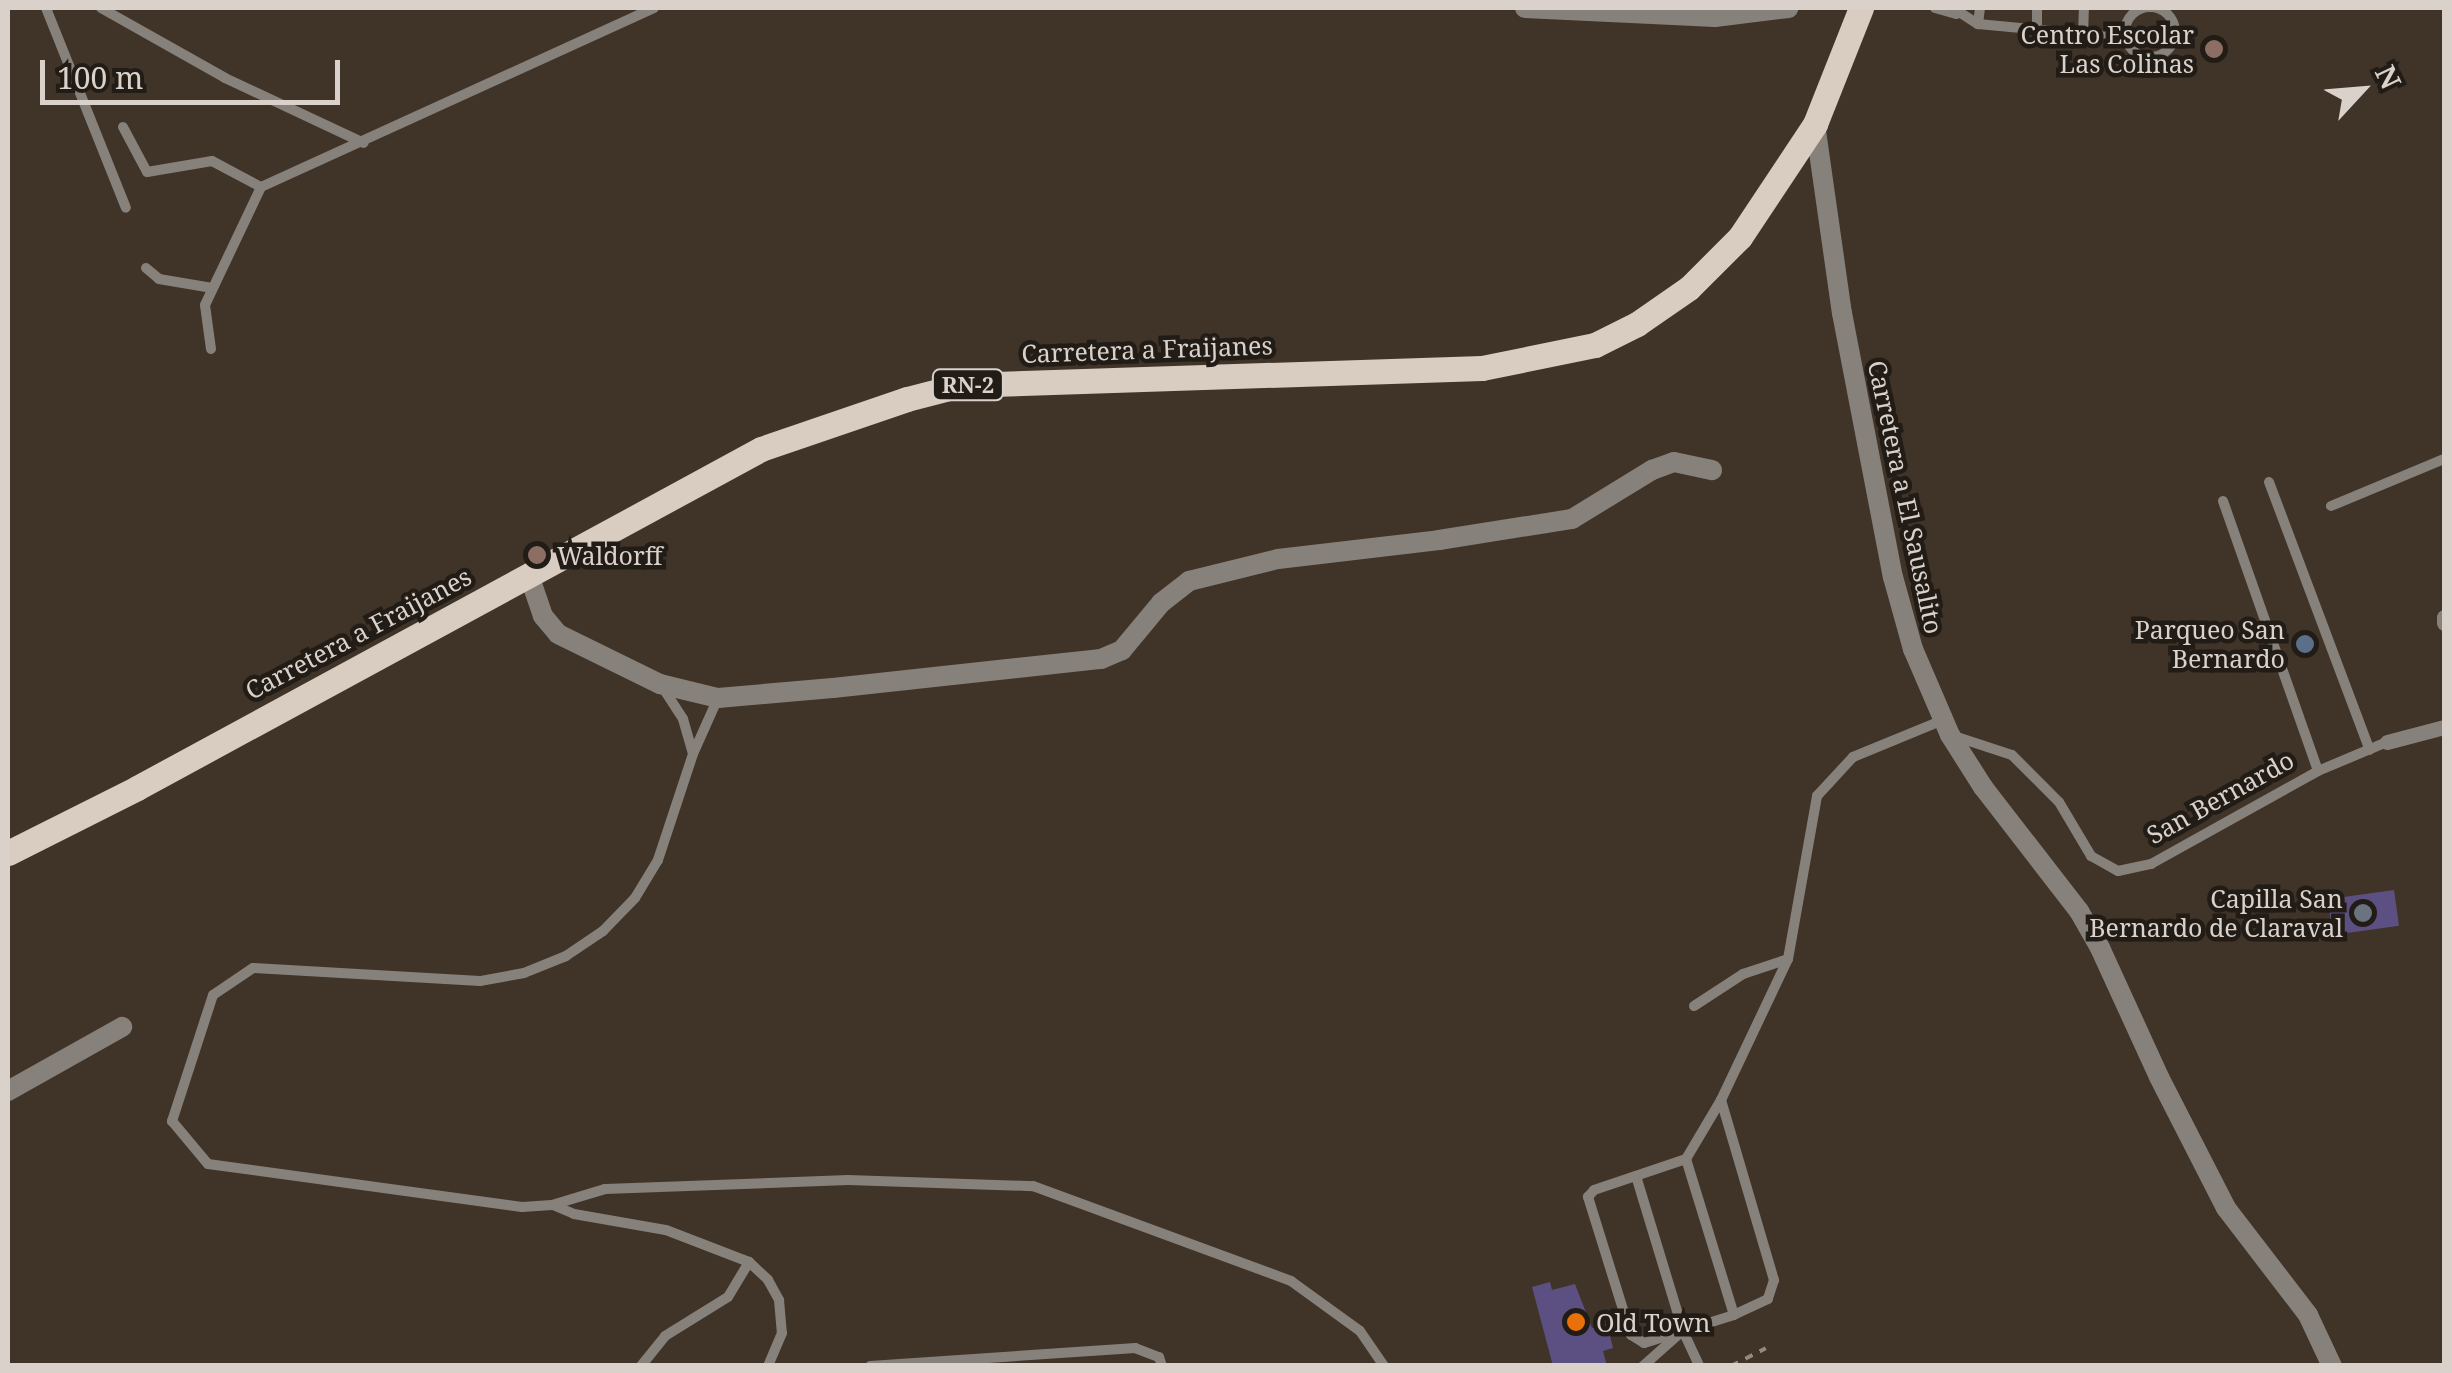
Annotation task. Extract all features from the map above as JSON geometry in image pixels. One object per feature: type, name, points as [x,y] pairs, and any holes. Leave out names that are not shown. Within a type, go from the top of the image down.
[{"type":"main road","name":"Carretera a Fraijanes","points":[[8,853],[761,449],[961,385],[1482,368],[1595,345],[1637,324],[1716,262],[1765,202],[1815,124],[1861,8]]},
{"type":"street","points":[[1525,8],[1706,12],[1788,8]]},
{"type":"street","name":"Carretera a El Sausalito","points":[[1815,124],[1842,313],[1892,577],[1913,649],[1947,728],[1983,787],[2079,911],[2226,1208],[2308,1315],[2332,1366]]},
{"type":"street","points":[[530,575],[543,616],[558,634],[660,684],[718,698],[1101,658],[1122,650],[1162,603],[1189,581],[1278,558],[1439,540],[1572,519],[1652,470],[1674,462],[1712,470]]},
{"type":"street","name":"San Bernardo","points":[[2387,742],[2444,728]]},
{"type":"street","points":[[8,1091],[122,1027]]},
{"type":"lane","points":[[46,8],[126,208]]},
{"type":"lane","points":[[101,8],[224,78],[364,143]]},
{"type":"lane","points":[[211,349],[204,326],[212,288],[261,186],[364,143],[654,8]]},
{"type":"lane","points":[[1934,8],[1957,12],[1978,24],[2037,33],[2126,38]]},
{"type":"lane","points":[[1978,24],[1980,8]]},
{"type":"lane","points":[[2037,8],[2037,33]]},
{"type":"lane","points":[[2083,35],[2084,8]]},
{"type":"lane","points":[[2122,8],[2129,19],[2126,38],[2137,54],[2156,57],[2165,53],[2176,36],[2175,26],[2164,11],[2144,8],[2129,19]]},
{"type":"lane","points":[[124,127],[147,172],[212,161],[261,186]]},
{"type":"lane","points":[[146,268],[159,279],[212,288]]},
{"type":"lane","points":[[2331,506],[2444,459]]},
{"type":"lane","points":[[2269,482],[2370,750]]},
{"type":"lane","points":[[2223,501],[2318,771]]},
{"type":"lane","points":[[660,684],[684,719],[693,754]]},
{"type":"lane","points":[[718,698],[693,754],[658,860],[634,898],[603,931],[566,956],[524,973],[480,980],[253,968],[213,995],[172,1121],[208,1164],[522,1207],[552,1205],[622,1188],[848,1180],[1033,1186],[1291,1281],[1360,1330],[1384,1366]]},
{"type":"lane","points":[[1721,1100],[1774,1280],[1768,1299],[1734,1315],[1644,1343],[1630,1335],[1588,1207],[1594,1190],[1686,1159],[1721,1100],[1788,959],[1817,796],[1853,757],[1947,728]]},
{"type":"lane","name":"San Bernardo","points":[[1947,728],[2012,754],[2059,802],[2090,856],[2118,871],[2151,864],[2318,771],[2387,742]]},
{"type":"lane","points":[[1694,1006],[1743,974],[1788,959]]},
{"type":"lane","points":[[1686,1159],[1734,1315]]},
{"type":"lane","points":[[1636,1176],[1683,1331],[1699,1366]]},
{"type":"lane","points":[[552,1205],[574,1214],[666,1230],[749,1262],[768,1280],[778,1300],[782,1332],[768,1366]]},
{"type":"lane","points":[[640,1366],[664,1336],[728,1297],[749,1262]]},
{"type":"lane","points":[[1643,1366],[1683,1331]]},
{"type":"lane","points":[[870,1366],[1135,1348],[1159,1358],[1162,1366]]},
{"type":"path","points":[[1731,1366],[1766,1348]]},
{"type":"building","name":"Capilla San Bernardo de Claraval","points":[[2394,890],[2399,926],[2333,935],[2328,899]]},
{"type":"building","name":"Old Town","points":[[1550,1282],[1552,1290],[1575,1284],[1592,1328],[1607,1324],[1613,1348],[1603,1351],[1607,1366],[1553,1366],[1532,1287]]},
{"type":"place","name":"Centro Escolar Las Colinas","points":[[2214,49]]},
{"type":"place","name":"Waldorff","points":[[537,555]]},
{"type":"place","name":"Parqueo San Bernardo","points":[[2305,644]]},
{"type":"place","name":"Capilla San Bernardo de Claraval","points":[[2363,913]]},
{"type":"place","name":"Old Town","points":[[1576,1322]]}]
